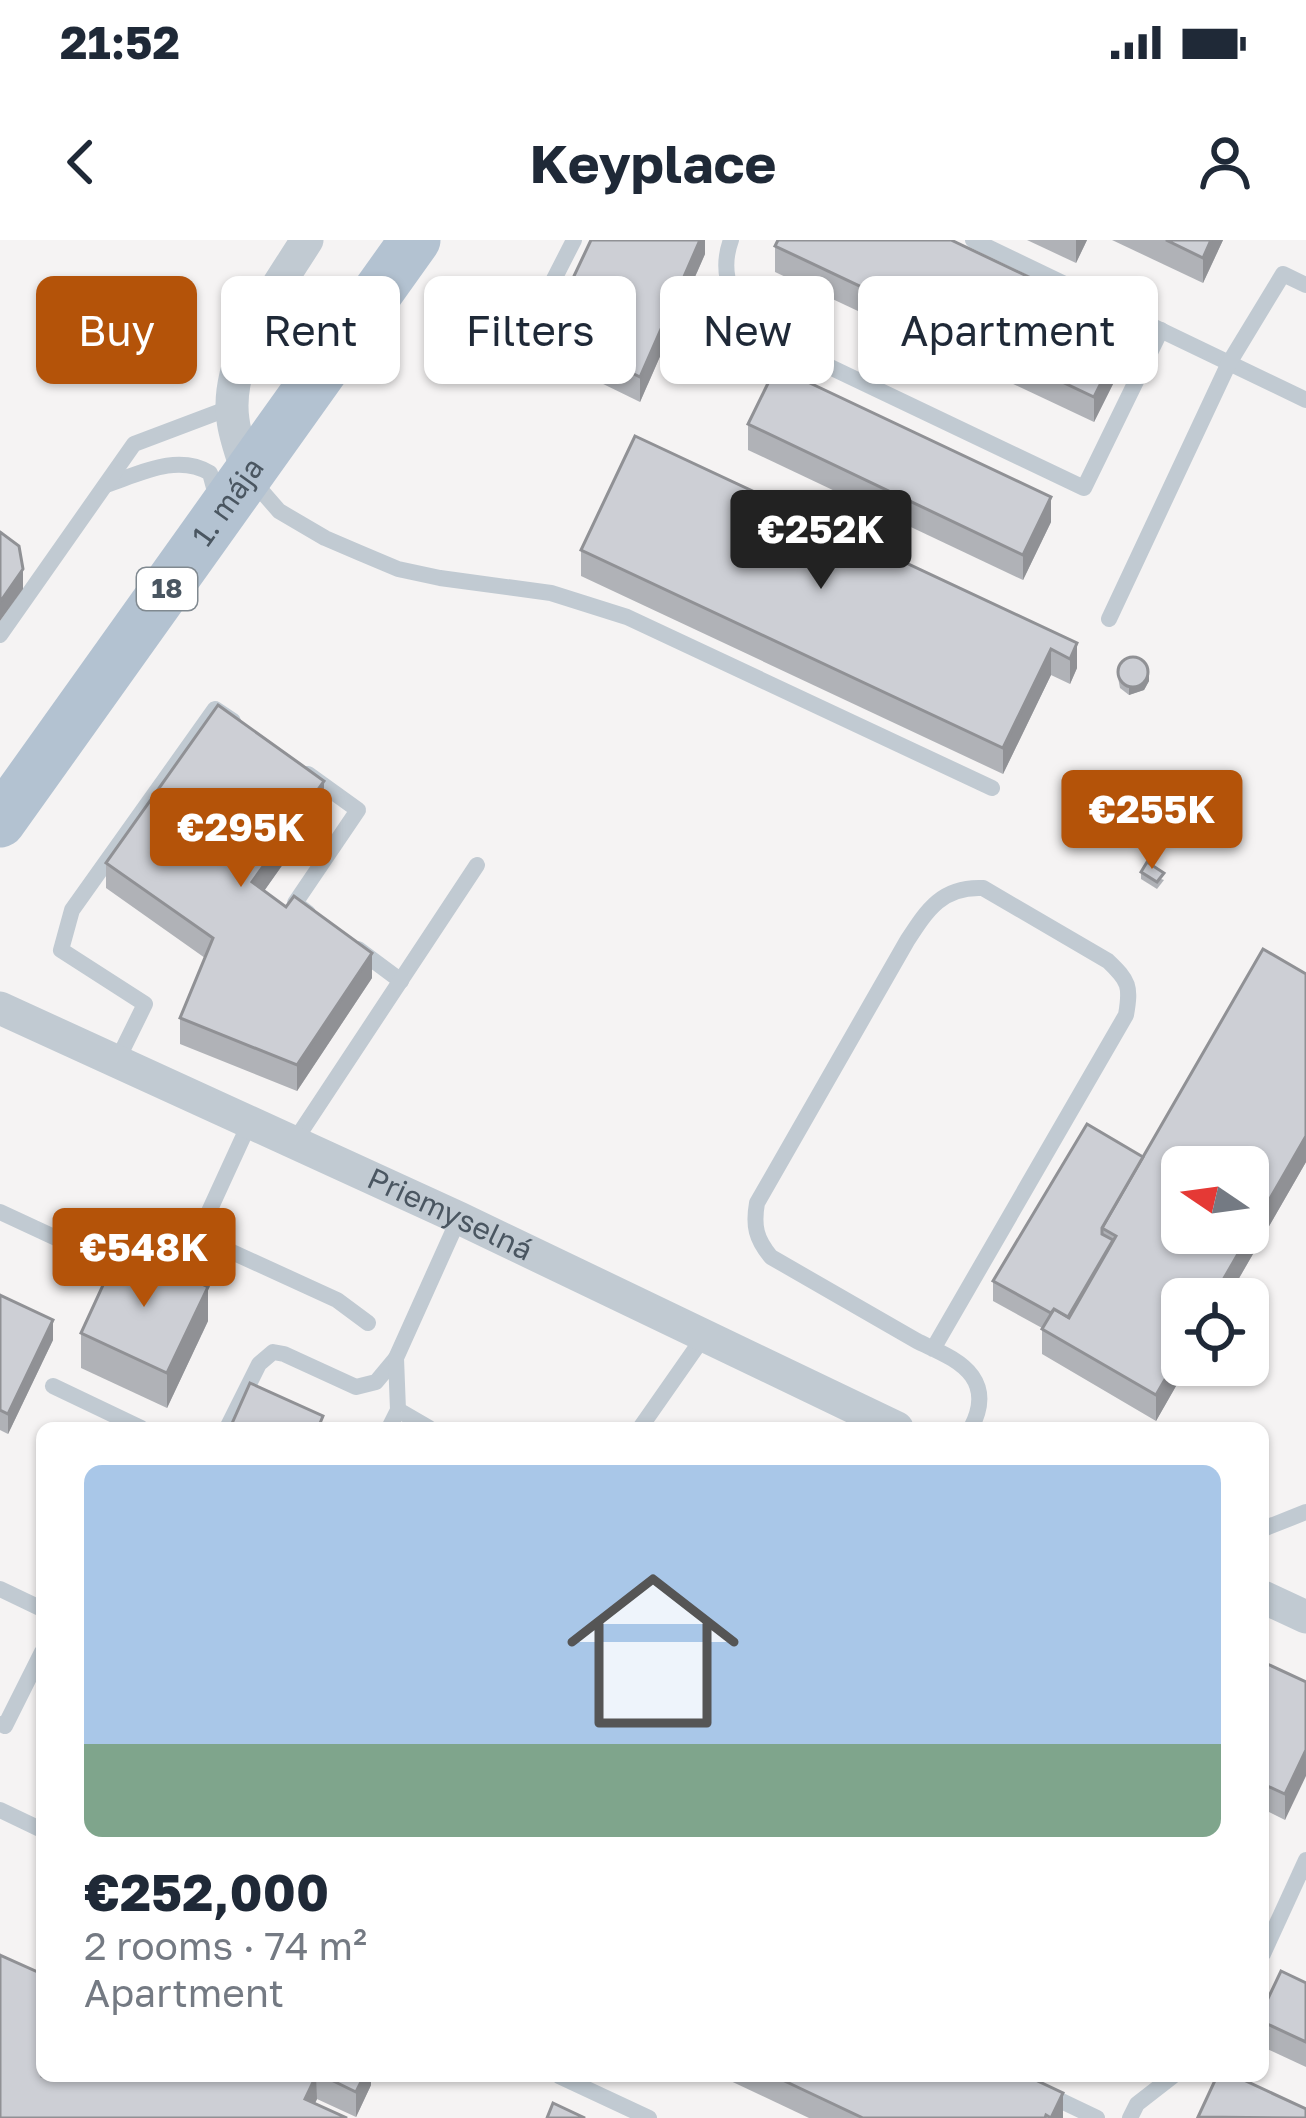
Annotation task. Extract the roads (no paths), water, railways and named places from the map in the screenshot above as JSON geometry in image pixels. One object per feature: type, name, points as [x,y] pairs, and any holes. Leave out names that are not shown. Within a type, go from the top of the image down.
[{"type":"main road","name":"1. mája","points":[[5,804],[415,240]]},
{"type":"street","points":[[234,494],[232,407],[237,373],[249,336],[307,240]]},
{"type":"street","name":"Priemyselná","points":[[0,1008],[459,1218],[885,1422]]},
{"type":"street","points":[[1269,1600],[1306,1617]]},
{"type":"lane","points":[[556,276],[574,240]]},
{"type":"lane","points":[[731,240],[725,269],[730,292],[744,317],[763,334],[1084,488],[1161,330]]},
{"type":"lane","points":[[973,240],[1306,400]]},
{"type":"lane","points":[[1109,619],[1229,362],[1282,274],[1306,285]]},
{"type":"lane","points":[[0,635],[134,444],[232,407]]},
{"type":"lane","points":[[105,485],[161,466],[188,463],[210,473],[234,494],[398,568],[551,593],[628,617],[992,788]]},
{"type":"lane","points":[[117,1061],[145,1004],[61,950],[73,910],[215,709],[253,736]]},
{"type":"lane","points":[[303,771],[358,810],[295,903],[330,929]]},
{"type":"lane","points":[[294,1142],[477,865]]},
{"type":"lane","points":[[933,1349],[1126,1015],[1130,992],[1124,976],[1108,961],[983,888],[964,887],[926,911],[757,1203],[754,1220],[758,1240],[771,1257],[965,1368],[976,1381],[980,1399],[973,1422]]},
{"type":"lane","points":[[348,942],[400,981]]},
{"type":"lane","points":[[168,1300],[250,1122]]},
{"type":"lane","points":[[0,1212],[69,1244]]},
{"type":"lane","points":[[230,1422],[259,1364],[273,1352],[356,1387],[376,1382],[396,1358],[459,1218]]},
{"type":"lane","points":[[197,1236],[338,1300],[368,1323]]},
{"type":"lane","points":[[644,1422],[705,1334]]},
{"type":"lane","points":[[392,1422],[398,1410],[396,1358]]},
{"type":"lane","points":[[53,1386],[128,1422]]},
{"type":"lane","points":[[398,1410],[419,1422]]},
{"type":"lane","points":[[1269,1527],[1306,1512]]},
{"type":"lane","points":[[0,1589],[36,1606]]},
{"type":"lane","points":[[0,1724],[5,1726],[36,1664]]},
{"type":"lane","points":[[0,1810],[36,1827]]},
{"type":"lane","points":[[1269,1941],[1306,1860]]},
{"type":"lane","points":[[572,2082],[650,2118]]},
{"type":"lane","points":[[1022,2082],[1097,2118]]},
{"type":"lane","points":[[1130,2118],[1137,2104],[1165,2082]]}]
